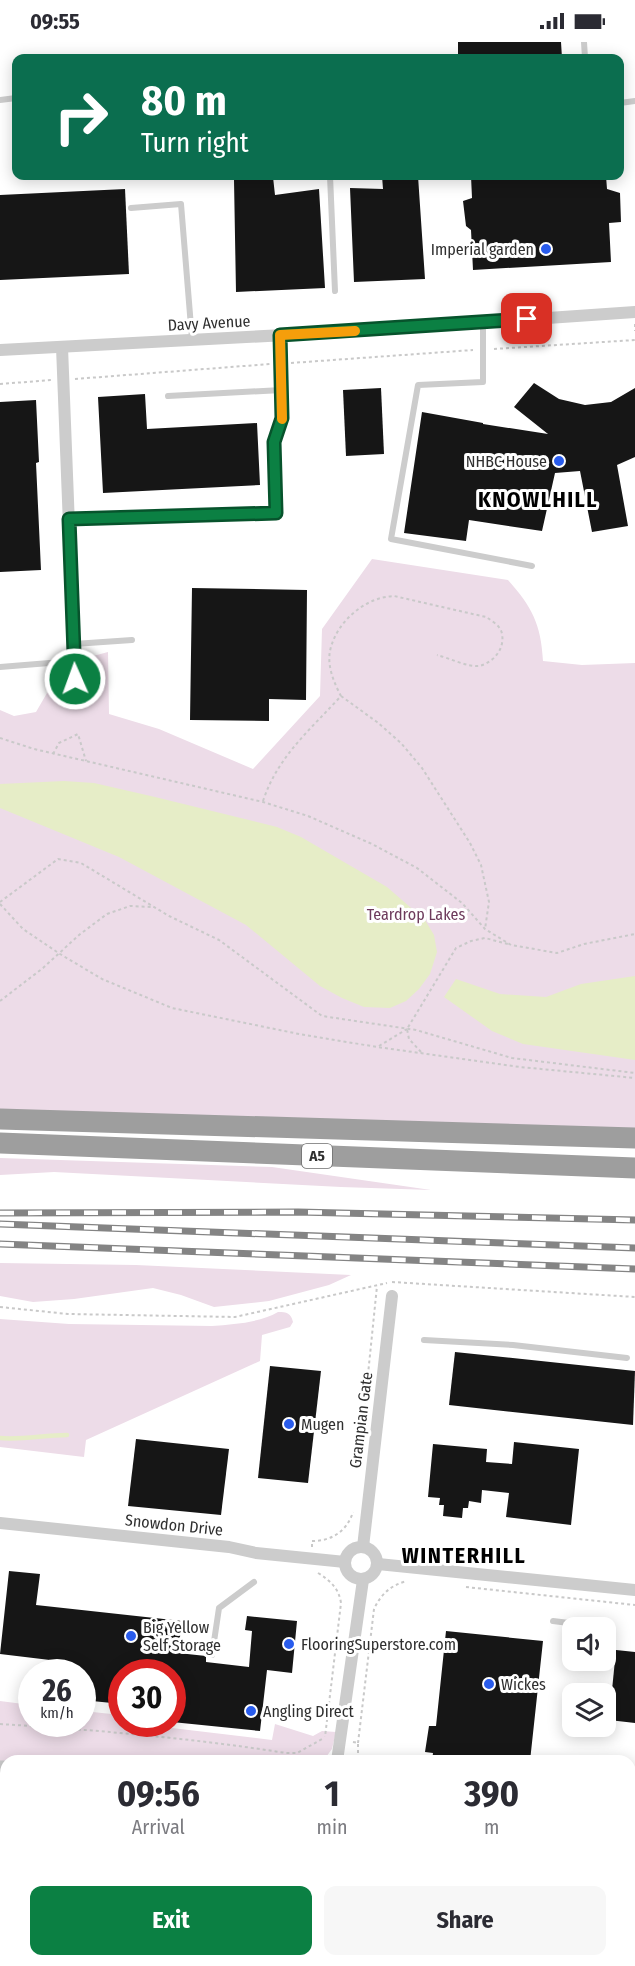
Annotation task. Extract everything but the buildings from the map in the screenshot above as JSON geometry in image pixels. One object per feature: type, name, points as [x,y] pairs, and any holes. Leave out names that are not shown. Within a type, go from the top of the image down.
[{"type":"highway","name":"A5","points":[[0,1119],[635,1138]]},
{"type":"highway","name":"A5","points":[[0,1143],[635,1168]]},
{"type":"street","name":"Davy Avenue","points":[[0,350],[635,312]]},
{"type":"street","points":[[62,347],[75,679]]},
{"type":"street","name":"Grampian Gate","points":[[363,1547],[392,1296]]},
{"type":"street","name":"Snowdon Drive","points":[[0,1523],[229,1547],[256,1553],[345,1562]]},
{"type":"street","points":[[363,1547],[375,1554],[378,1564],[376,1572],[370,1578],[357,1580],[348,1574],[345,1562],[347,1555],[353,1549],[363,1547]]},
{"type":"street","points":[[378,1564],[635,1590]]},
{"type":"street","points":[[337,1755],[363,1580]]},
{"type":"lane","points":[[330,180],[335,291]]},
{"type":"lane","points":[[131,208],[181,204],[192,340]]},
{"type":"lane","points":[[483,322],[483,382],[418,385],[391,539],[532,566]]},
{"type":"lane","points":[[69,519],[276,513],[274,442],[282,418],[280,335]]},
{"type":"lane","points":[[168,396],[282,390]]},
{"type":"lane","points":[[74,644],[132,640]]},
{"type":"lane","points":[[0,667],[74,661]]},
{"type":"lane","points":[[424,1340],[513,1345],[627,1358]]},
{"type":"lane","points":[[212,1655],[219,1608],[254,1582]]},
{"type":"lane","points":[[553,1621],[562,1622]]},
{"type":"path","points":[[0,384],[635,340]]},
{"type":"path","points":[[437,655],[476,666],[484,664],[498,653],[502,634],[496,624],[486,617],[394,596],[380,598],[351,615],[333,642],[330,665],[335,686],[341,696],[401,743],[422,768],[471,843],[481,865],[489,902],[485,929]]},
{"type":"path","points":[[263,802],[270,781],[282,761],[341,696]]},
{"type":"path","points":[[53,754],[59,743],[78,734],[86,761]]},
{"type":"path","points":[[0,738],[53,754],[263,802],[308,816],[372,844],[417,868],[462,903],[485,929],[511,945]]},
{"type":"path","points":[[635,1073],[512,1058],[490,1050],[407,1029],[322,1016],[219,940],[169,916],[81,863],[58,859],[0,903],[23,929],[60,954],[102,979],[172,1008],[299,1034],[377,1047],[520,1067],[635,1078]]},
{"type":"path","points":[[0,1000],[107,914],[130,906],[154,907]]},
{"type":"path","points":[[377,1047],[396,1038],[407,1029],[456,948],[471,941],[485,938],[557,953],[584,944],[635,934]]},
{"type":"path","points":[[407,1029],[409,1039],[421,1052]]},
{"type":"path","points":[[0,1307],[68,1314],[235,1317],[394,1282],[635,1297]]},
{"type":"path","points":[[359,1456],[377,1286]]},
{"type":"path","points":[[325,1737],[341,1603],[334,1585],[320,1573],[311,1570],[312,1541],[324,1541],[341,1532],[351,1519],[353,1511]]},
{"type":"path","points":[[358,1755],[374,1609],[388,1589],[405,1581],[414,1581]]},
{"type":"path","points":[[464,1587],[635,1605]]},
{"type":"path","points":[[0,1725],[112,1731],[198,1740],[286,1753],[297,1753],[325,1737],[358,1743]]},
{"type":"green space","name":"Teardrop Lakes","points":[[372,559],[508,580],[534,617],[540,637],[543,661],[582,665],[635,663],[635,1138],[0,1119],[0,710],[14,716],[36,712],[54,681],[93,656],[108,652],[109,714],[159,729],[253,769],[320,696],[322,629]]},
{"type":"green space","points":[[0,1158],[272,1167],[431,1190],[54,1172],[0,1175]]},
{"type":"green space","points":[[0,1263],[136,1265],[351,1275],[329,1285],[269,1301],[214,1307],[153,1288],[33,1302],[0,1296]]},
{"type":"green space","points":[[278,1312],[288,1314],[293,1322],[290,1327],[262,1335],[260,1361],[86,1440],[84,1457],[0,1447],[0,1319],[69,1324],[212,1326],[255,1321]]},
{"type":"green space","points":[[0,1701],[18,1703],[18,1737],[96,1737],[96,1712],[108,1714],[108,1737],[186,1737],[186,1730],[272,1740],[275,1724],[313,1736],[322,1731],[336,1732],[332,1749],[328,1755],[0,1755]]},
{"type":"shaded area","name":"Teardrop Lakes","points":[[64,781],[94,783],[155,797],[277,827],[301,837],[387,887],[425,920],[434,935],[437,952],[430,974],[406,1001],[390,1008],[364,1007],[320,986],[246,925],[119,857],[0,808],[0,784]]},
{"type":"shaded area","points":[[635,976],[635,1060],[523,1044],[492,1031],[444,997],[456,979],[500,994],[546,997],[581,984]]},
{"type":"waterway","points":[[0,1438],[67,1435]]},
{"type":"railway","points":[[0,1213],[298,1212],[635,1220]]},
{"type":"railway","points":[[0,1224],[635,1248]]},
{"type":"railway","points":[[0,1244],[635,1269]]},
{"type":"slow traffic","points":[[282,419],[280,335],[355,331]]},
{"type":"place","name":"Imperial garden","points":[[546,249]]},
{"type":"place","name":"NHBC House","points":[[559,461]]},
{"type":"place","name":"Mugen","points":[[289,1424]]},
{"type":"place","name":"Big Yellow Self Storage","points":[[131,1636]]},
{"type":"place","name":"FlooringSuperstore.com","points":[[289,1644]]},
{"type":"place","name":"Wickes","points":[[489,1684]]},
{"type":"place","name":"Angling Direct","points":[[251,1711]]},
{"type":"district","name":"KNOWLHILL","points":[[538,499]]},
{"type":"district","name":"WINTERHILL","points":[[464,1555]]},
{"type":"route","points":[[75,679],[69,519],[276,513],[274,442],[282,418],[280,335],[527,319]]}]
